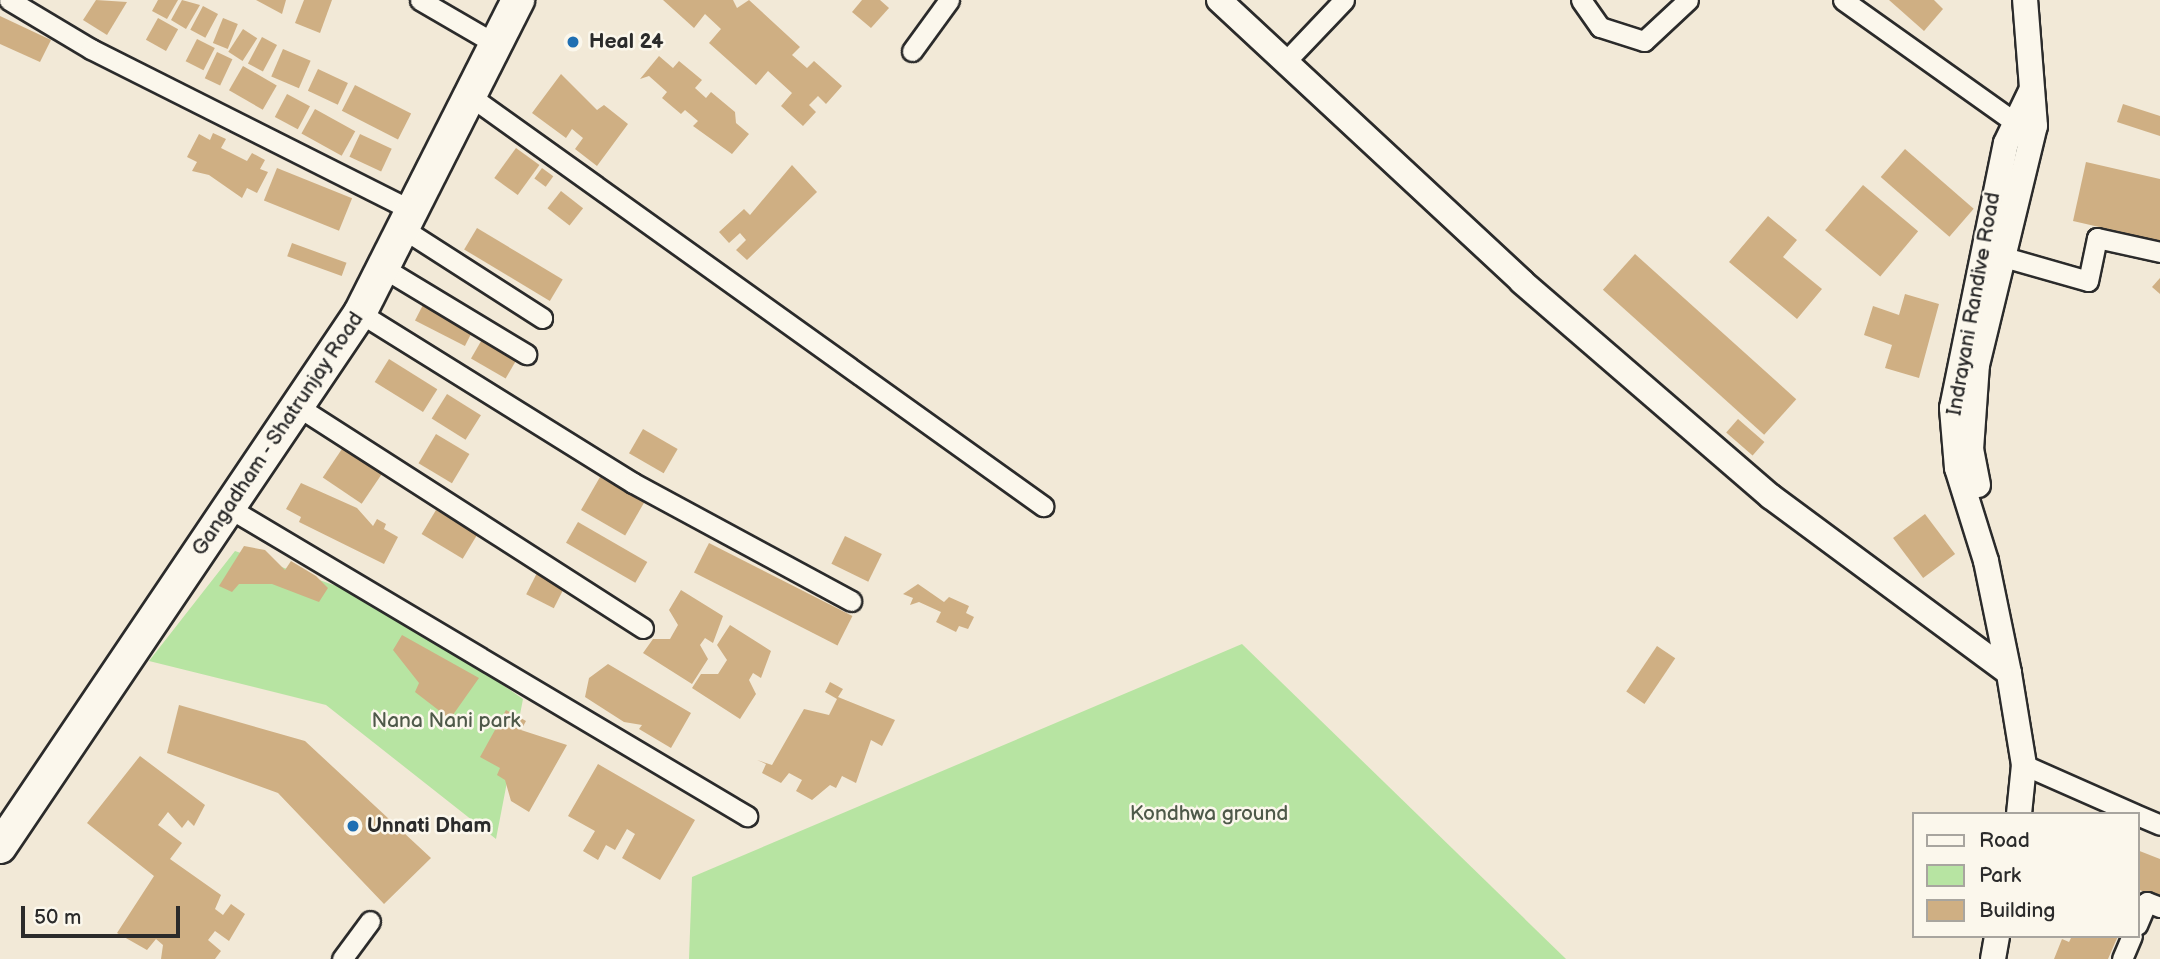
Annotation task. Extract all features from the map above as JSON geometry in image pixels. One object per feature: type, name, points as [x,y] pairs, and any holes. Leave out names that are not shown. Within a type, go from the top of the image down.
[{"type":"main road","name":"Gangadham - Shatrunjay Road","points":[[0,847],[360,313],[410,221],[494,43],[518,0]]},
{"type":"street","points":[[9,0],[91,49],[410,221],[542,318]]},
{"type":"street","points":[[420,0],[494,43]]},
{"type":"street","points":[[912,51],[949,0]]},
{"type":"street","points":[[1219,0],[1522,282],[1770,496],[2009,673]]},
{"type":"street","points":[[1286,61],[1344,0]]},
{"type":"street","points":[[1581,0],[1601,27],[1644,41],[1688,0]]},
{"type":"street","points":[[1843,0],[2023,123]]},
{"type":"street","name":"Indrayani Randive Road","points":[[2019,812],[2024,765],[2009,673],[1986,561],[1957,468],[1952,408],[2031,91],[2025,0]]},
{"type":"street","points":[[470,96],[1043,506]]},
{"type":"street","name":"Indrayani Randive Road","points":[[1986,561],[1990,536],[1971,450],[1978,365],[2004,257],[2023,123]]},
{"type":"street","points":[[2004,257],[2088,281],[2096,238],[2160,252]]},
{"type":"street","points":[[385,269],[526,354]]},
{"type":"street","points":[[360,313],[633,483],[851,601]]},
{"type":"street","points":[[297,406],[643,628]]},
{"type":"street","points":[[229,508],[747,816]]},
{"type":"street","points":[[2024,765],[2131,812]]},
{"type":"street","points":[[2139,815],[2160,825]]},
{"type":"street","points":[[2139,920],[2147,902],[2160,907]]},
{"type":"street","points":[[342,959],[370,921]]},
{"type":"street","points":[[1993,959],[1997,938]]},
{"type":"street","points":[[2122,959],[2131,938]]},
{"type":"green space","name":"Nana Nani park","points":[[235,551],[383,602],[523,699],[496,839],[326,705],[149,661]]},
{"type":"green space","name":"Kondhwa ground","points":[[1242,644],[1566,959],[689,959],[692,877]]},
{"type":"building","points":[[96,0],[127,2],[107,35],[83,20]]},
{"type":"building","points":[[158,0],[178,0],[167,19],[152,11]]},
{"type":"building","points":[[182,0],[200,5],[186,29],[171,20]]},
{"type":"building","points":[[256,0],[286,0],[282,14]]},
{"type":"building","points":[[304,0],[332,0],[320,33],[295,23]]},
{"type":"building","points":[[663,0],[733,0],[737,8],[749,0],[800,47],[792,55],[807,68],[814,61],[842,86],[826,104],[818,96],[809,105],[816,112],[803,126],[781,106],[792,93],[768,71],[756,85],[709,43],[721,29],[705,14],[694,28]]},
{"type":"building","points":[[862,0],[880,0],[889,8],[871,28],[852,12]]},
{"type":"building","points":[[1889,0],[1934,0],[1943,9],[1924,31]]},
{"type":"building","points":[[203,6],[218,14],[205,38],[190,30]]},
{"type":"building","points":[[0,16],[51,40],[40,62],[0,44]]},
{"type":"building","points":[[158,18],[178,29],[166,51],[146,40]]},
{"type":"building","points":[[223,18],[238,24],[228,49],[213,43]]},
{"type":"building","points":[[243,29],[257,38],[243,61],[228,52]]},
{"type":"building","points":[[262,37],[277,45],[263,71],[248,63]]},
{"type":"building","points":[[197,39],[215,48],[203,70],[186,61]]},
{"type":"building","points":[[283,49],[311,61],[299,88],[271,77]]},
{"type":"building","points":[[217,52],[232,59],[220,85],[205,78]]},
{"type":"building","points":[[659,56],[673,68],[679,61],[702,80],[695,88],[706,98],[711,92],[735,112],[736,123],[749,134],[732,154],[693,126],[698,121],[685,110],[681,114],[662,98],[667,92],[649,76],[640,79]]},
{"type":"building","points":[[243,66],[277,85],[263,110],[229,90]]},
{"type":"building","points":[[318,69],[348,83],[338,105],[308,91]]},
{"type":"building","points":[[561,74],[597,110],[604,105],[628,124],[597,166],[575,149],[583,138],[572,129],[566,138],[532,113]]},
{"type":"building","points":[[355,85],[411,114],[398,139],[342,111]]},
{"type":"building","points":[[287,94],[310,106],[298,129],[275,117]]},
{"type":"building","points":[[2123,104],[2160,116],[2160,136],[2117,122]]},
{"type":"building","points":[[315,109],[355,131],[342,156],[301,133]]},
{"type":"building","points":[[213,133],[226,139],[221,148],[247,161],[252,153],[265,160],[260,169],[268,172],[257,193],[247,188],[242,198],[209,175],[192,171],[197,162],[187,157],[199,134],[210,140]]},
{"type":"building","points":[[360,134],[392,149],[381,171],[349,157]]},
{"type":"building","points":[[516,148],[539,165],[518,195],[494,178]]},
{"type":"building","points":[[1905,149],[1974,209],[1949,237],[1881,177]]},
{"type":"building","points":[[2086,162],[2160,179],[2160,241],[2073,221]]},
{"type":"building","points":[[792,165],[817,192],[747,260],[736,250],[746,240],[740,233],[729,243],[719,232],[744,209],[750,215]]},
{"type":"building","points":[[277,168],[352,198],[339,231],[264,200]]},
{"type":"building","points":[[542,168],[553,176],[546,187],[534,179]]},
{"type":"building","points":[[1863,185],[1918,231],[1880,276],[1825,230]]},
{"type":"building","points":[[561,191],[583,208],[570,226],[547,208]]},
{"type":"building","points":[[1768,216],[1797,240],[1783,257],[1822,289],[1797,319],[1729,262]]},
{"type":"building","points":[[477,228],[563,280],[550,301],[464,249]]},
{"type":"building","points":[[292,243],[347,263],[342,276],[287,256]]},
{"type":"building","points":[[1635,254],[1796,399],[1764,435],[1603,290]]},
{"type":"building","points":[[2160,278],[2160,294],[2152,287]]},
{"type":"building","points":[[1905,294],[1939,304],[1919,378],[1885,368],[1892,345],[1864,335],[1873,306],[1899,315]]},
{"type":"building","points":[[425,301],[475,326],[465,346],[415,321]]},
{"type":"building","points":[[484,336],[519,356],[506,379],[471,359]]},
{"type":"building","points":[[389,359],[437,389],[423,412],[375,382]]},
{"type":"building","points":[[447,394],[481,415],[466,440],[432,419]]},
{"type":"building","points":[[1738,419],[1764,442],[1753,456],[1726,433]]},
{"type":"building","points":[[643,429],[678,449],[664,473],[629,453]]},
{"type":"building","points":[[436,434],[469,454],[452,483],[418,463]]},
{"type":"building","points":[[344,446],[383,472],[362,504],[323,478]]},
{"type":"building","points":[[600,477],[644,502],[625,535],[581,510]]},
{"type":"building","points":[[301,483],[357,508],[373,526],[377,519],[386,524],[384,529],[398,537],[384,564],[299,522],[301,517],[286,509]]},
{"type":"building","points":[[436,510],[477,535],[463,559],[422,534]]},
{"type":"building","points":[[1925,514],[1955,554],[1923,578],[1893,538]]},
{"type":"building","points":[[578,522],[647,562],[635,583],[566,543]]},
{"type":"building","points":[[845,536],[882,554],[868,582],[831,564]]},
{"type":"building","points":[[709,543],[852,616],[837,645],[694,572]]},
{"type":"building","points":[[244,546],[265,550],[285,570],[291,561],[316,576],[328,588],[319,602],[272,584],[239,584],[232,592],[219,586]]},
{"type":"building","points":[[538,571],[566,585],[554,608],[526,594]]},
{"type":"building","points":[[918,584],[944,602],[949,597],[969,606],[966,613],[974,617],[968,629],[959,626],[956,632],[936,622],[941,612],[919,602],[910,605],[913,598],[903,594]]},
{"type":"building","points":[[681,590],[723,616],[713,643],[705,638],[700,645],[708,659],[692,684],[643,653],[653,639],[670,639],[678,625],[669,610]]},
{"type":"building","points":[[730,625],[771,651],[761,678],[753,673],[749,680],[756,694],[740,719],[692,688],[701,674],[718,674],[727,660],[717,645]]},
{"type":"building","points":[[402,635],[479,678],[450,719],[415,692],[419,683],[393,650]]},
{"type":"building","points":[[1657,646],[1675,658],[1644,704],[1626,692]]},
{"type":"building","points":[[608,664],[691,713],[671,748],[639,729],[642,725],[624,722],[585,697],[589,678]]},
{"type":"building","points":[[830,682],[843,689],[838,697],[895,720],[882,746],[871,740],[856,783],[842,776],[836,788],[830,785],[812,800],[796,791],[802,780],[789,773],[781,783],[762,773],[766,764],[757,760],[772,765],[804,709],[829,715],[837,699],[825,692]]},
{"type":"building","name":"Unnati Dham","points":[[179,705],[305,741],[431,858],[384,904],[278,793],[167,753]]},
{"type":"building","points":[[506,710],[526,721],[521,730],[567,745],[529,812],[511,801],[505,780],[497,775],[500,768],[480,757]]},
{"type":"building","points":[[140,756],[205,805],[194,826],[188,820],[182,828],[168,812],[158,825],[182,843],[170,859],[221,895],[215,909],[223,915],[231,904],[245,914],[229,941],[215,931],[208,940],[221,951],[215,959],[161,959],[163,945],[156,939],[147,950],[117,933],[154,876],[87,823]]},
{"type":"building","points":[[598,764],[695,820],[660,880],[622,858],[635,834],[627,829],[615,850],[606,845],[598,860],[583,851],[595,831],[568,816]]},
{"type":"building","points":[[2139,851],[2160,859],[2160,898],[2139,890]]},
{"type":"building","points":[[2071,938],[2117,938],[2108,959],[2054,959],[2062,939],[2069,942]]},
{"type":"place","name":"Heal 24","points":[[573,42]]},
{"type":"place","name":"Unnati Dham","points":[[353,826]]}]
